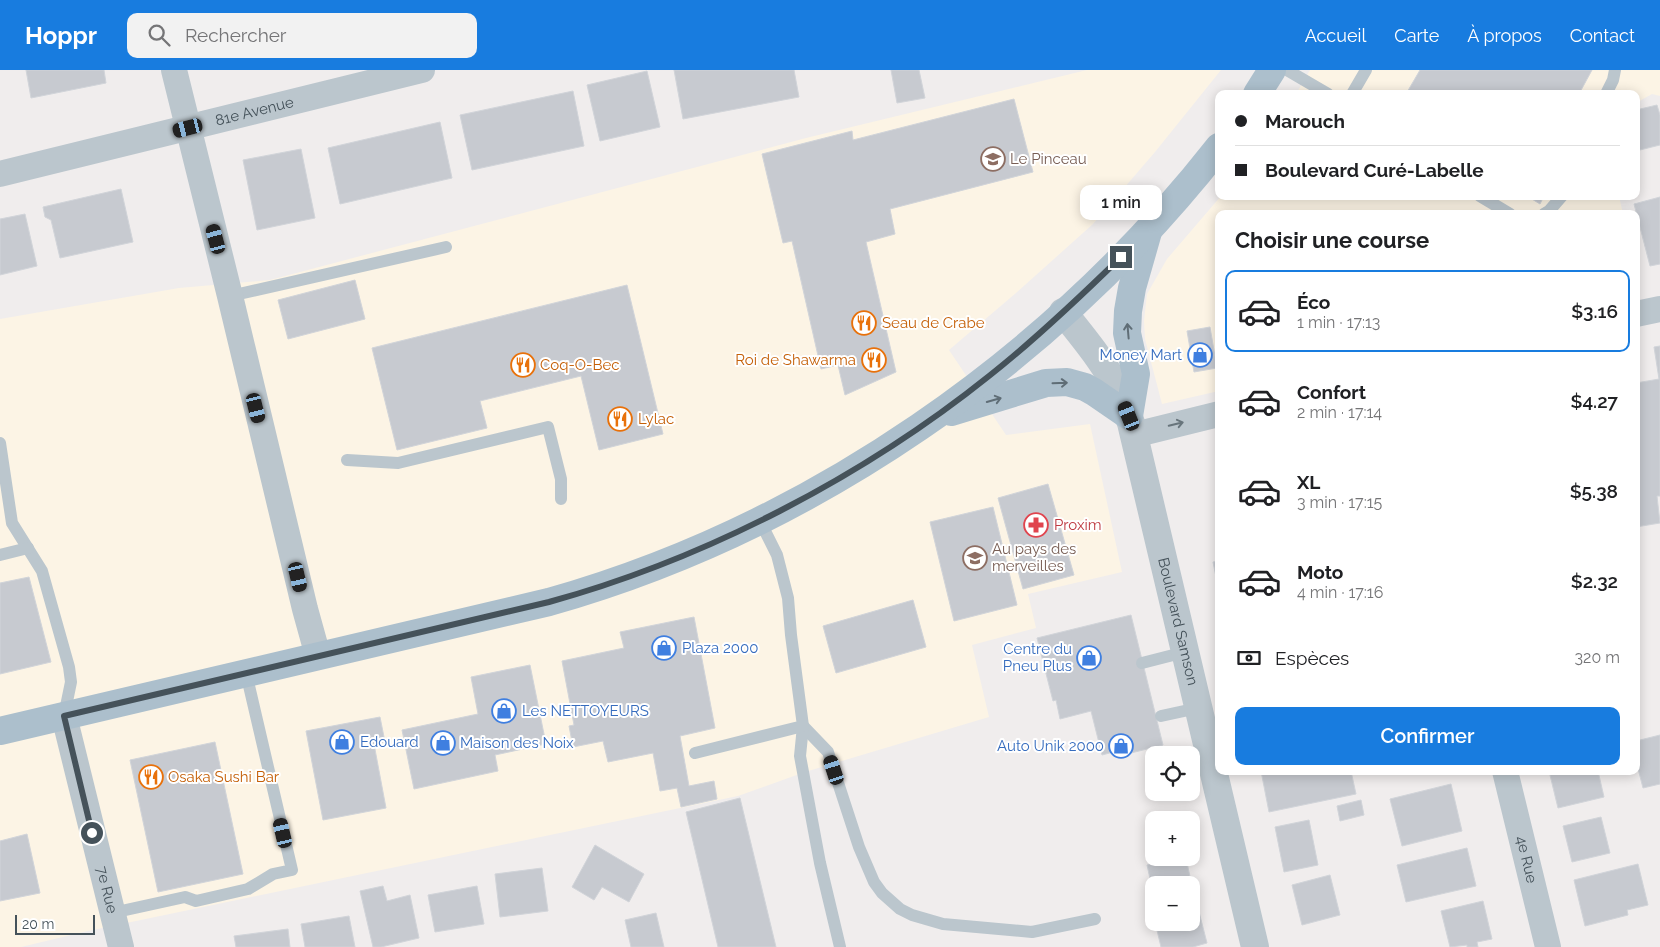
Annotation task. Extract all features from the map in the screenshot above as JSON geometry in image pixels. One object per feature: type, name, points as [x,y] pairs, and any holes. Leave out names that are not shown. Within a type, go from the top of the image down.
[{"type":"main road","points":[[1260,90],[1272,70]]},
{"type":"main road","points":[[0,731],[521,610],[599,588],[695,552],[760,521],[861,464],[931,418],[988,376],[1064,312],[1148,229],[1215,152]]},
{"type":"main road","points":[[1131,425],[1136,374],[1128,333],[1128,310],[1148,229]]},
{"type":"main road","points":[[931,418],[1046,383],[1060,382],[1085,387],[1131,425]]},
{"type":"street","points":[[174,70],[318,656]]},
{"type":"street","name":"81e Avenue","points":[[0,174],[422,70]]},
{"type":"street","points":[[1640,313],[1660,309]]},
{"type":"street","name":"Boulevard Samson","points":[[1064,312],[1118,390],[1131,425],[1255,947]]},
{"type":"street","points":[[1131,425],[1215,414]]},
{"type":"street","name":"7e Rue","points":[[64,716],[121,947]]},
{"type":"street","name":"4e Rue","points":[[1507,775],[1548,947]]},
{"type":"lane","points":[[1287,70],[1321,90]]},
{"type":"lane","points":[[1354,90],[1366,70]]},
{"type":"lane","points":[[1608,90],[1615,70]]},
{"type":"lane","points":[[1487,200],[1503,210]]},
{"type":"lane","points":[[1550,210],[1559,200]]},
{"type":"lane","points":[[230,296],[446,247]]},
{"type":"lane","points":[[347,460],[398,463],[548,427],[561,479],[561,499]]},
{"type":"lane","points":[[0,443],[12,524],[42,571],[69,667],[71,682],[64,716]]},
{"type":"lane","points":[[760,521],[777,555],[788,598],[803,726],[800,756],[820,863],[840,947]]},
{"type":"lane","points":[[0,555],[28,548]]},
{"type":"lane","points":[[1142,663],[1184,652]]},
{"type":"lane","points":[[112,913],[185,897],[196,901],[248,889],[272,874],[292,870],[246,673]]},
{"type":"lane","points":[[1161,716],[1198,708]]},
{"type":"lane","points":[[695,753],[803,726]]},
{"type":"lane","points":[[803,726],[828,752],[859,847],[874,882],[886,897],[900,909],[912,915],[943,924],[1032,932],[1095,919]]},
{"type":"shaded area","points":[[1087,70],[1221,70],[1155,152],[1093,224],[949,350],[1006,435],[1090,424],[1122,572],[1028,594],[1036,628],[972,645],[989,717],[805,772],[738,796],[88,931],[21,947],[0,947],[0,319],[179,288],[270,280],[806,138]]},
{"type":"shaded area","points":[[1310,70],[1660,70],[1660,96],[1652,94],[1640,101],[1640,90],[1298,90]]},
{"type":"shaded area","points":[[1218,200],[1620,200],[1622,210],[1215,210],[1215,392],[1162,404],[1145,339],[1144,321],[1147,294],[1167,259]]},
{"type":"building","points":[[26,70],[104,70],[106,83],[31,98]]},
{"type":"building","points":[[674,70],[794,70],[799,97],[683,119]]},
{"type":"building","points":[[891,70],[919,70],[925,98],[897,103]]},
{"type":"building","points":[[1420,70],[1592,70],[1581,90],[1408,90]]},
{"type":"building","points":[[647,71],[660,127],[600,141],[587,85]]},
{"type":"building","points":[[573,91],[584,146],[472,170],[460,115]]},
{"type":"building","points":[[1014,99],[1033,172],[890,209],[895,234],[866,242],[896,372],[845,395],[838,365],[821,369],[792,241],[783,243],[762,154],[852,131],[853,140]]},
{"type":"building","points":[[1657,105],[1660,115],[1660,145],[1640,150],[1640,109]]},
{"type":"building","points":[[440,122],[452,178],[340,204],[328,148]]},
{"type":"building","points":[[301,149],[315,218],[257,230],[243,160]]},
{"type":"building","points":[[121,189],[133,242],[60,258],[51,220],[45,217],[43,207]]},
{"type":"building","points":[[1660,197],[1660,264],[1650,266],[1640,227],[1640,210],[1636,210],[1634,204]]},
{"type":"building","points":[[1534,200],[1542,200],[1540,204]]},
{"type":"building","points":[[25,214],[37,266],[0,275],[0,219]]},
{"type":"building","points":[[355,280],[365,319],[288,339],[278,300]]},
{"type":"building","points":[[627,285],[663,434],[599,450],[581,376],[480,401],[487,428],[397,450],[372,348]]},
{"type":"building","points":[[1210,327],[1215,368],[1194,372],[1187,331]]},
{"type":"building","points":[[1660,346],[1660,496],[1657,496],[1660,523],[1640,526],[1640,382],[1659,379],[1654,347]]},
{"type":"building","points":[[1048,484],[1074,575],[1023,589],[998,498]]},
{"type":"building","points":[[993,507],[1017,605],[954,621],[930,522]]},
{"type":"building","points":[[29,577],[51,662],[0,674],[0,583]]},
{"type":"building","points":[[913,600],[926,647],[836,673],[823,626]]},
{"type":"building","points":[[1131,615],[1163,745],[1145,746],[1145,750],[1119,756],[1117,751],[1102,755],[1091,711],[1060,719],[1056,700],[1053,701],[1037,638]]},
{"type":"building","points":[[694,617],[715,728],[680,736],[689,786],[714,781],[717,799],[681,807],[677,788],[660,791],[653,753],[608,762],[603,741],[573,747],[569,726],[574,725],[562,661],[624,648],[620,632]]},
{"type":"building","points":[[530,665],[546,744],[495,755],[498,771],[414,789],[402,730],[478,714],[471,677]]},
{"type":"building","points":[[380,717],[385,742],[374,744],[386,808],[323,820],[306,731]]},
{"type":"building","points":[[1660,735],[1660,784],[1643,788],[1640,775],[1640,740]]},
{"type":"building","points":[[215,742],[243,874],[158,892],[130,760]]},
{"type":"building","points":[[1262,775],[1352,775],[1356,794],[1269,812]]},
{"type":"building","points":[[1550,775],[1599,775],[1604,797],[1558,808]]},
{"type":"building","points":[[1451,784],[1462,831],[1402,846],[1390,799]]},
{"type":"building","points":[[740,798],[776,947],[718,947],[686,812]]},
{"type":"building","points":[[1361,800],[1364,815],[1340,821],[1337,806]]},
{"type":"building","points":[[1601,817],[1610,853],[1572,862],[1563,826]]},
{"type":"building","points":[[1309,820],[1318,865],[1284,872],[1275,827]]},
{"type":"building","points":[[27,834],[40,893],[0,901],[0,841]]},
{"type":"building","points":[[595,845],[644,874],[629,902],[602,887],[594,900],[572,887]]},
{"type":"building","points":[[1467,848],[1476,886],[1406,902],[1397,865]]},
{"type":"building","points":[[1638,864],[1648,905],[1627,910],[1628,915],[1585,926],[1574,880]]},
{"type":"building","points":[[1147,866],[1188,866],[1190,876],[1149,876]]},
{"type":"building","points":[[542,868],[548,911],[500,917],[495,874]]},
{"type":"building","points":[[1330,875],[1340,915],[1302,925],[1292,885]]},
{"type":"building","points":[[383,886],[387,901],[410,895],[419,938],[381,947],[373,947],[360,891]]},
{"type":"building","points":[[477,886],[484,924],[435,932],[428,895]]},
{"type":"building","points":[[1483,901],[1492,939],[1477,942],[1478,947],[1467,947],[1467,945],[1450,947],[1441,911]]},
{"type":"building","points":[[656,913],[664,947],[631,947],[625,920]]},
{"type":"building","points":[[349,916],[355,947],[305,947],[301,924]]},
{"type":"building","points":[[1200,916],[1207,943],[1193,947],[1161,947],[1157,931],[1200,931]]},
{"type":"building","points":[[288,929],[290,947],[236,947],[234,936]]},
{"type":"place","name":"Le Pinceau","points":[[993,159]]},
{"type":"place","name":"Seau de Crabe","points":[[864,323]]},
{"type":"place","name":"Money Mart","points":[[1200,355]]},
{"type":"place","name":"Roi de Shawarma","points":[[874,360]]},
{"type":"place","name":"Coq-O-Bec","points":[[523,365]]},
{"type":"place","name":"Lylac","points":[[620,419]]},
{"type":"place","name":"Proxim","points":[[1036,525]]},
{"type":"place","name":"Au pays des merveilles","points":[[975,558]]},
{"type":"place","name":"Plaza 2000","points":[[664,648]]},
{"type":"place","name":"Centre du Pneu Plus","points":[[1089,658]]},
{"type":"place","name":"Les NETTOYEURS","points":[[504,711]]},
{"type":"place","name":"Edouard","points":[[342,742]]},
{"type":"place","name":"Maison des Noix","points":[[443,743]]},
{"type":"place","name":"Auto Unik 2000","points":[[1121,746]]},
{"type":"place","name":"Osaka Sushi Bar","points":[[151,777]]},
{"type":"route","points":[[92,833],[64,716],[529,608],[609,585],[695,552],[760,521],[833,481],[948,407],[1032,340],[1121,257]]}]
